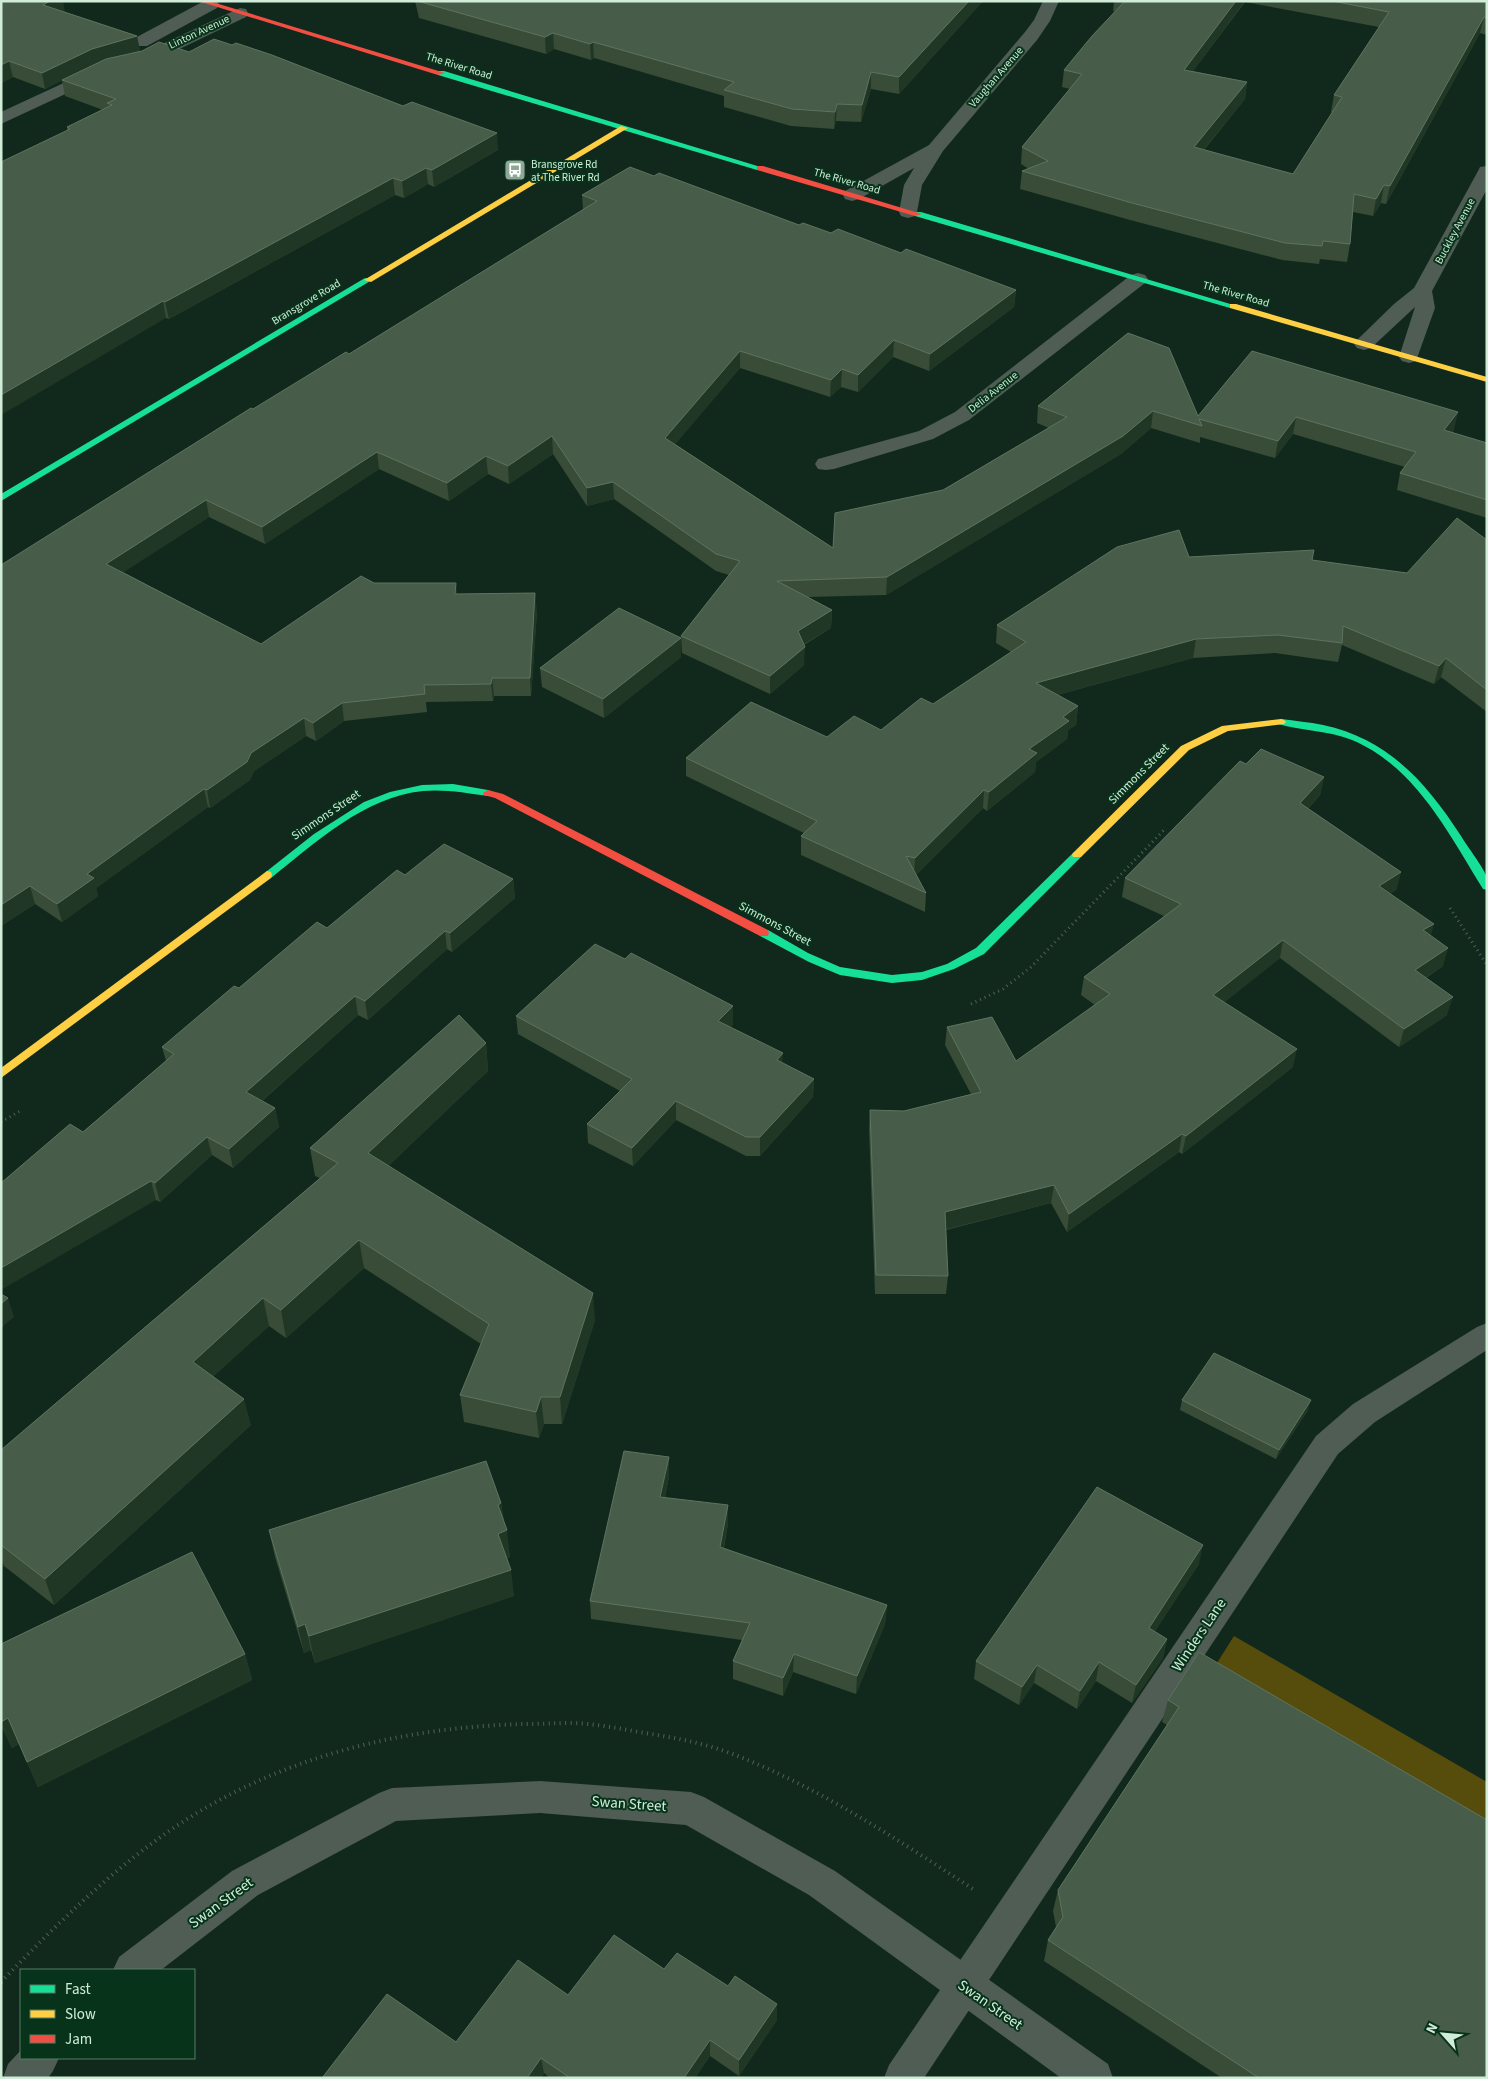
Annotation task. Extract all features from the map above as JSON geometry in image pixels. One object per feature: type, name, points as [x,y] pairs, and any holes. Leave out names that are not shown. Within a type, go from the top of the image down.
[{"type":"main road","name":"The River Road","points":[[206,3],[908,212],[1487,380]]},
{"type":"main road","name":"Bransgrove Road","points":[[1,498],[624,128]]},
{"type":"main road","name":"Simmons Street","points":[[1,1074],[350,813],[373,800],[413,788],[459,787],[499,796],[830,968],[872,978],[918,978],[940,974],[961,964],[980,951],[1185,748],[1201,738],[1241,725],[1285,722],[1306,724],[1342,733],[1380,751],[1398,763],[1425,794],[1487,886]]},
{"type":"street","name":"Vaughan Avenue","points":[[908,212],[913,185],[935,149],[1031,36],[1042,21],[1051,1]]},
{"type":"street","name":"Linton Avenue","points":[[126,50],[206,3]]},
{"type":"street","name":"Linton Avenue","points":[[1,119],[110,67],[138,62],[240,13]]},
{"type":"street","name":"Vaughan Avenue","points":[[852,195],[882,176],[935,149]]},
{"type":"street","name":"Buckley Avenue","points":[[1364,344],[1401,308],[1422,291],[1487,172]]},
{"type":"street","name":"Delia Avenue","points":[[826,464],[926,435],[962,416],[1138,279]]},
{"type":"street","points":[[1409,357],[1425,308],[1422,291]]},
{"type":"street","name":"Swan Street","points":[[133,1969],[245,1883],[392,1804],[540,1797],[691,1809],[822,1884],[1094,2078]]},
{"type":"street","points":[[22,2078],[39,2059]]},
{"type":"lane","name":"Winders Lane","points":[[902,2078],[1327,1445],[1364,1413],[1487,1334]]},
{"type":"shaded area","points":[[1234,1636],[1487,1782],[1487,1847],[1205,1682]]},
{"type":"building","points":[[1,1],[50,1],[43,5],[137,36],[92,49],[42,73],[9,61],[1,65]]},
{"type":"building","points":[[417,1],[969,1],[899,77],[871,72],[862,105],[837,104],[835,112],[792,109],[724,90],[734,82],[593,42],[590,44],[553,33],[545,37]]},
{"type":"building","points":[[1125,1],[1236,1],[1184,70],[1247,82],[1194,147],[1293,174],[1342,97],[1334,95],[1389,12],[1332,1],[1487,1],[1487,18],[1484,17],[1390,186],[1384,185],[1376,199],[1354,194],[1350,244],[1323,241],[1322,246],[1285,243],[1132,203],[1022,171],[1048,161],[1022,147],[1082,74],[1064,70],[1092,36]]},
{"type":"building","points":[[214,39],[232,45],[236,43],[272,55],[403,106],[412,102],[497,133],[432,170],[426,168],[402,181],[393,178],[165,302],[163,301],[1,395],[1,162],[70,129],[67,127],[112,105],[107,103],[116,99],[62,80],[106,59],[142,51],[159,42],[189,52]]},
{"type":"building","points":[[630,167],[654,176],[659,173],[799,225],[803,223],[831,233],[838,229],[901,253],[906,249],[1016,290],[930,354],[894,340],[858,375],[842,369],[831,380],[740,351],[665,438],[833,548],[835,513],[943,490],[1067,417],[1038,406],[1128,333],[1169,348],[1198,416],[1252,351],[1458,412],[1444,430],[1487,443],[1487,500],[1400,473],[1416,452],[1296,417],[1278,441],[1199,419],[1202,426],[1153,411],[1123,436],[887,577],[777,581],[832,610],[798,631],[805,647],[770,676],[681,636],[740,561],[716,554],[613,482],[587,488],[552,436],[508,466],[486,456],[447,483],[377,452],[262,527],[206,500],[106,564],[261,644],[361,576],[374,583],[456,583],[455,594],[535,593],[530,678],[492,678],[491,684],[424,685],[425,694],[342,703],[313,723],[304,718],[251,753],[247,762],[207,790],[204,789],[87,874],[94,878],[57,904],[30,886],[1,905],[1,565],[251,408],[253,409],[346,352],[349,354],[597,201],[582,195]]},
{"type":"building","points":[[1457,518],[1487,540],[1487,690],[1446,658],[1439,666],[1343,626],[1342,643],[1278,635],[1196,639],[1036,683],[1078,706],[1063,717],[1069,721],[1029,749],[1037,753],[989,792],[984,790],[915,858],[906,856],[926,893],[801,836],[817,821],[686,758],[751,702],[827,737],[854,716],[881,730],[921,698],[933,704],[1026,642],[997,625],[1117,547],[1179,530],[1189,557],[1314,550],[1312,560],[1407,573]]},
{"type":"building","points":[[619,608],[681,638],[603,699],[540,668]]},
{"type":"building","points":[[1261,749],[1324,777],[1300,803],[1401,872],[1379,886],[1434,924],[1423,930],[1448,948],[1415,970],[1453,997],[1404,1029],[1283,940],[1213,995],[1297,1049],[1186,1136],[1182,1134],[1069,1214],[1054,1185],[945,1212],[948,1276],[876,1275],[870,1110],[904,1111],[981,1092],[947,1027],[992,1017],[1016,1061],[1110,994],[1084,977],[1181,904],[1125,878],[1240,761],[1246,764]]},
{"type":"building","points":[[444,844],[513,879],[450,933],[445,931],[365,1001],[355,996],[246,1092],[275,1108],[229,1149],[207,1137],[155,1183],[151,1181],[1,1268],[1,1183],[70,1124],[83,1132],[174,1054],[162,1047],[234,986],[239,988],[317,922],[327,928],[397,870],[405,875]]},
{"type":"building","points":[[595,944],[625,959],[631,953],[733,1006],[718,1021],[783,1053],[777,1060],[814,1079],[760,1137],[746,1137],[676,1101],[632,1148],[587,1124],[632,1079],[516,1016]]},
{"type":"building","points":[[459,1015],[486,1043],[368,1153],[593,1293],[560,1397],[541,1397],[536,1412],[460,1395],[489,1324],[359,1240],[281,1310],[263,1298],[193,1362],[244,1399],[45,1579],[1,1545],[1,1450],[338,1163],[310,1148]]},
{"type":"building","points":[[1,1294],[8,1298],[1,1304]]},
{"type":"building","points":[[1214,1353],[1311,1400],[1279,1450],[1182,1400]]},
{"type":"building","points":[[624,1451],[669,1457],[660,1497],[728,1505],[720,1547],[887,1605],[857,1676],[794,1654],[783,1678],[733,1661],[750,1623],[590,1601]]},
{"type":"building","points":[[486,1461],[501,1503],[498,1505],[507,1530],[498,1534],[511,1570],[309,1636],[305,1624],[298,1627],[269,1530]]},
{"type":"building","points":[[1097,1487],[1203,1545],[1149,1628],[1167,1639],[1136,1685],[1099,1662],[1080,1691],[1037,1665],[1022,1687],[976,1661]]},
{"type":"building","points":[[192,1552],[245,1654],[27,1762],[8,1718],[1,1722],[1,1644]]},
{"type":"building","points":[[1199,1652],[1487,1820],[1487,2078],[1259,2078],[1048,1940],[1063,1917],[1058,1890],[1179,1707],[1168,1700]]},
{"type":"building","points":[[614,1935],[664,1969],[677,1953],[728,1986],[735,1976],[777,2004],[739,2060],[710,2040],[684,2078],[570,2078],[541,2058],[527,2078],[322,2078],[387,1994],[456,2042],[518,1960],[568,1995]]},
{"type":"traffic: fast","points":[[441,73],[760,168]]},
{"type":"traffic: fast","points":[[918,214],[1233,306]]},
{"type":"traffic: fast","points":[[1,498],[368,280]]},
{"type":"traffic: fast","points":[[1281,722],[1322,728],[1356,738],[1384,754],[1407,773],[1428,797],[1487,886]]},
{"type":"traffic: fast","points":[[267,875],[343,819],[368,805],[394,794],[422,788],[453,787],[488,793]]},
{"type":"traffic: fast","points":[[764,933],[813,960],[840,971],[892,979],[922,976],[950,967],[980,951],[1077,855]]},
{"type":"traffic: slow","points":[[368,280],[624,128]]},
{"type":"traffic: slow","points":[[1233,306],[1487,380]]},
{"type":"traffic: slow","points":[[1077,855],[1185,748],[1226,728],[1281,722]]},
{"type":"traffic: slow","points":[[1,1074],[267,875]]},
{"type":"traffic: jam","points":[[201,1],[441,73]]},
{"type":"traffic: jam","points":[[760,168],[918,214]]},
{"type":"traffic: jam","points":[[488,793],[499,796],[764,933]]},
{"type":"place","name":"Bransgrove Rd at The River Rd","points":[[515,170]]}]
